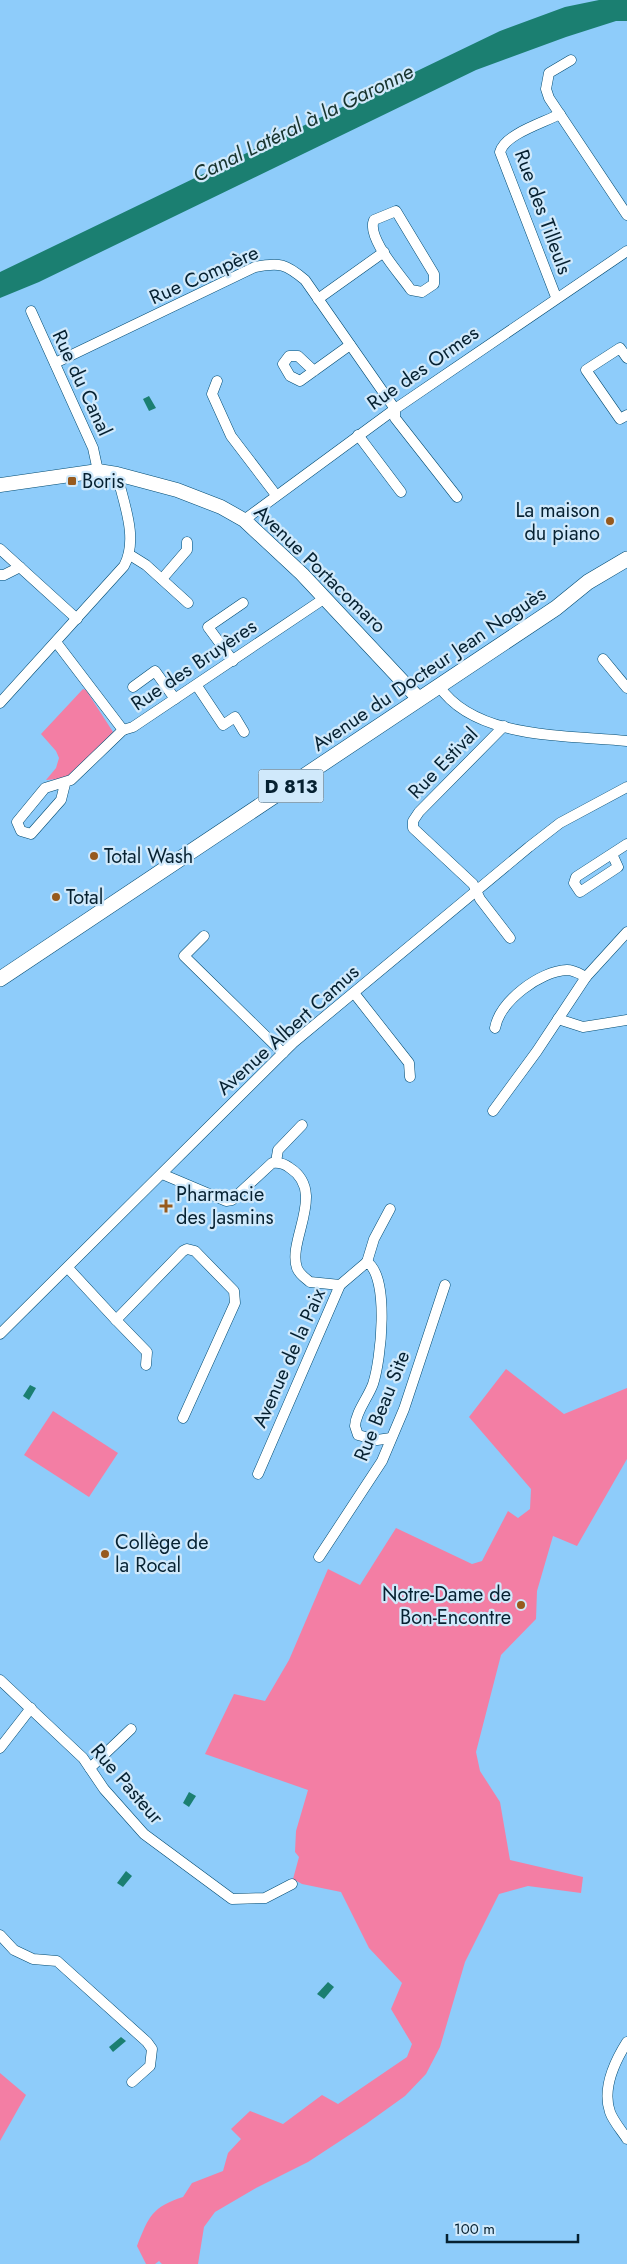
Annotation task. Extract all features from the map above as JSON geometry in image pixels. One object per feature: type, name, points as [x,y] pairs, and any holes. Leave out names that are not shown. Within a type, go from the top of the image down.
[{"type":"main road","name":"Avenue du Docteur Jean Noguès","points":[[0,979],[580,590],[590,587],[621,563]]},
{"type":"street","points":[[571,60],[554,69],[547,78],[546,88],[560,114],[627,215]]},
{"type":"street","name":"Rue des Tilleuls","points":[[556,297],[500,152],[504,142],[515,134],[560,114]]},
{"type":"street","points":[[396,211],[434,274],[434,284],[422,292],[411,290],[384,252],[376,239],[372,224],[374,220],[396,211]]},
{"type":"street","name":"Rue des Ormes","points":[[244,520],[395,409],[556,297],[627,251]]},
{"type":"street","points":[[318,299],[384,252]]},
{"type":"street","name":"Rue Compère","points":[[55,364],[255,267],[274,263],[290,267],[305,280],[395,409],[395,418],[457,497]]},
{"type":"street","name":"Rue du Canal","points":[[31,311],[31,315],[93,448],[98,471]]},
{"type":"street","points":[[314,371],[350,345]]},
{"type":"street","points":[[627,358],[620,348],[586,370],[620,419],[627,415]]},
{"type":"street","points":[[217,381],[212,394],[231,436],[276,495]]},
{"type":"street","points":[[358,435],[401,492]]},
{"type":"street","name":"Avenue Portacomaro","points":[[0,485],[98,471],[177,490],[221,507],[244,520],[325,598],[419,699]]},
{"type":"street","points":[[0,704],[124,566],[130,555],[132,542],[116,474]]},
{"type":"street","points":[[162,579],[186,550],[187,542]]},
{"type":"street","points":[[0,549],[77,619]]},
{"type":"street","points":[[130,555],[146,565],[188,603]]},
{"type":"street","points":[[0,575],[20,567]]},
{"type":"street","name":"Rue des Bruyères","points":[[56,642],[123,730],[133,727],[197,686],[325,598]]},
{"type":"street","points":[[233,661],[208,627],[243,604]]},
{"type":"street","points":[[603,659],[627,688]]},
{"type":"street","points":[[133,687],[155,671],[175,699]]},
{"type":"street","points":[[197,686],[222,725],[235,717],[244,732]]},
{"type":"street","points":[[439,686],[447,698],[458,707],[471,715],[504,726],[534,733],[627,741]]},
{"type":"street","name":"Rue Estival","points":[[504,726],[418,812],[413,821],[413,828],[473,884],[510,938]]},
{"type":"street","points":[[65,784],[61,800],[31,834],[20,831],[17,822],[36,796],[46,788],[65,784],[123,730]]},
{"type":"street","name":"Avenue Albert Camus","points":[[0,1334],[283,1054],[560,823],[627,787]]},
{"type":"street","points":[[612,854],[627,844]]},
{"type":"street","points":[[493,1111],[586,977],[627,932]]},
{"type":"street","points":[[204,936],[184,956],[283,1054]]},
{"type":"street","points":[[495,1028],[497,1018],[502,1009],[524,988],[546,976],[567,970],[586,977]]},
{"type":"street","points":[[354,993],[409,1063],[410,1077]]},
{"type":"street","points":[[558,1019],[583,1027],[627,1020]]},
{"type":"street","points":[[276,1162],[278,1150],[302,1125]]},
{"type":"street","points":[[162,1174],[226,1201],[232,1200],[268,1166],[276,1162]]},
{"type":"street","points":[[276,1162],[296,1171],[303,1180],[305,1190],[305,1206],[296,1259],[297,1268],[310,1282],[340,1285]]},
{"type":"street","points":[[390,1210],[374,1239],[366,1263],[374,1270],[381,1298],[380,1355],[373,1384],[355,1426],[358,1435],[365,1439],[391,1438]]},
{"type":"street","points":[[116,1320],[182,1251],[187,1249],[195,1251],[234,1291],[235,1303],[183,1418]]},
{"type":"street","name":"Avenue de la Paix","points":[[258,1474],[340,1285],[366,1263]]},
{"type":"street","points":[[68,1268],[147,1352],[146,1365]]},
{"type":"street","name":"Rue Beau Site","points":[[319,1557],[382,1461],[404,1409],[445,1286]]},
{"type":"street","name":"Rue Pasteur","points":[[0,1680],[83,1758],[104,1788],[144,1834],[232,1899],[265,1898],[276,1894],[292,1884]]},
{"type":"street","points":[[0,1748],[31,1708]]},
{"type":"street","points":[[90,1768],[131,1729]]},
{"type":"street","points":[[0,1935],[14,1950],[33,1959],[57,1962],[147,2042],[152,2049],[150,2066],[132,2082]]},
{"type":"street","points":[[627,2042],[619,2054],[611,2077],[608,2098],[610,2112],[627,2139]]},
{"type":"shaded area","points":[[599,0],[627,0],[627,21],[616,21],[566,37],[476,70],[39,282],[0,298],[0,272],[500,31],[565,7]]},
{"type":"shaded area","points":[[149,396],[156,408],[149,411],[143,399]]},
{"type":"shaded area","points":[[83,689],[86,690],[113,732],[69,778],[46,780],[56,768],[59,758],[56,751],[41,734]]},
{"type":"shaded area","points":[[506,1369],[564,1414],[627,1388],[627,1459],[577,1546],[553,1536],[537,1591],[536,1619],[501,1655],[476,1752],[480,1771],[500,1802],[510,1860],[583,1877],[581,1893],[528,1886],[499,1894],[465,1962],[440,2047],[426,2074],[405,2096],[308,2162],[256,2188],[215,2212],[204,2227],[198,2264],[162,2264],[159,2261],[155,2264],[146,2264],[137,2246],[153,2214],[164,2205],[183,2197],[192,2183],[223,2171],[228,2153],[241,2139],[231,2129],[250,2111],[283,2124],[322,2095],[338,2104],[407,2057],[412,2044],[391,2009],[402,1983],[369,1948],[341,1892],[302,1884],[293,1879],[299,1857],[295,1852],[296,1831],[308,1790],[205,1754],[234,1694],[265,1701],[289,1660],[328,1569],[360,1585],[396,1528],[472,1564],[482,1561],[508,1511],[518,1518],[530,1509],[531,1489],[469,1417]]},
{"type":"shaded area","points":[[30,1385],[36,1388],[29,1400],[23,1396]]},
{"type":"shaded area","points":[[53,1411],[118,1453],[89,1497],[24,1455]]},
{"type":"shaded area","points":[[189,1792],[196,1796],[189,1807],[183,1803]]},
{"type":"shaded area","points":[[126,1871],[132,1876],[123,1887],[117,1883]]},
{"type":"shaded area","points":[[328,1982],[334,1987],[324,1999],[317,1994]]},
{"type":"shaded area","points":[[121,2037],[126,2041],[113,2052],[109,2047]]},
{"type":"shaded area","points":[[0,2073],[26,2095],[0,2141]]},
{"type":"place","name":"Boris","points":[[72,481]]},
{"type":"place","name":"La maison du piano","points":[[610,521]]},
{"type":"place","name":"Total Wash","points":[[94,856]]},
{"type":"place","name":"Total","points":[[56,897]]},
{"type":"place","name":"Pharmacie des Jasmins","points":[[166,1206]]},
{"type":"place","name":"Collège de la Rocal","points":[[105,1554]]},
{"type":"place","name":"Notre-Dame de Bon-Encontre","points":[[521,1605]]},
{"type":"water label","name":"Canal Latéral à la Garonne","points":[[303,123]]}]
